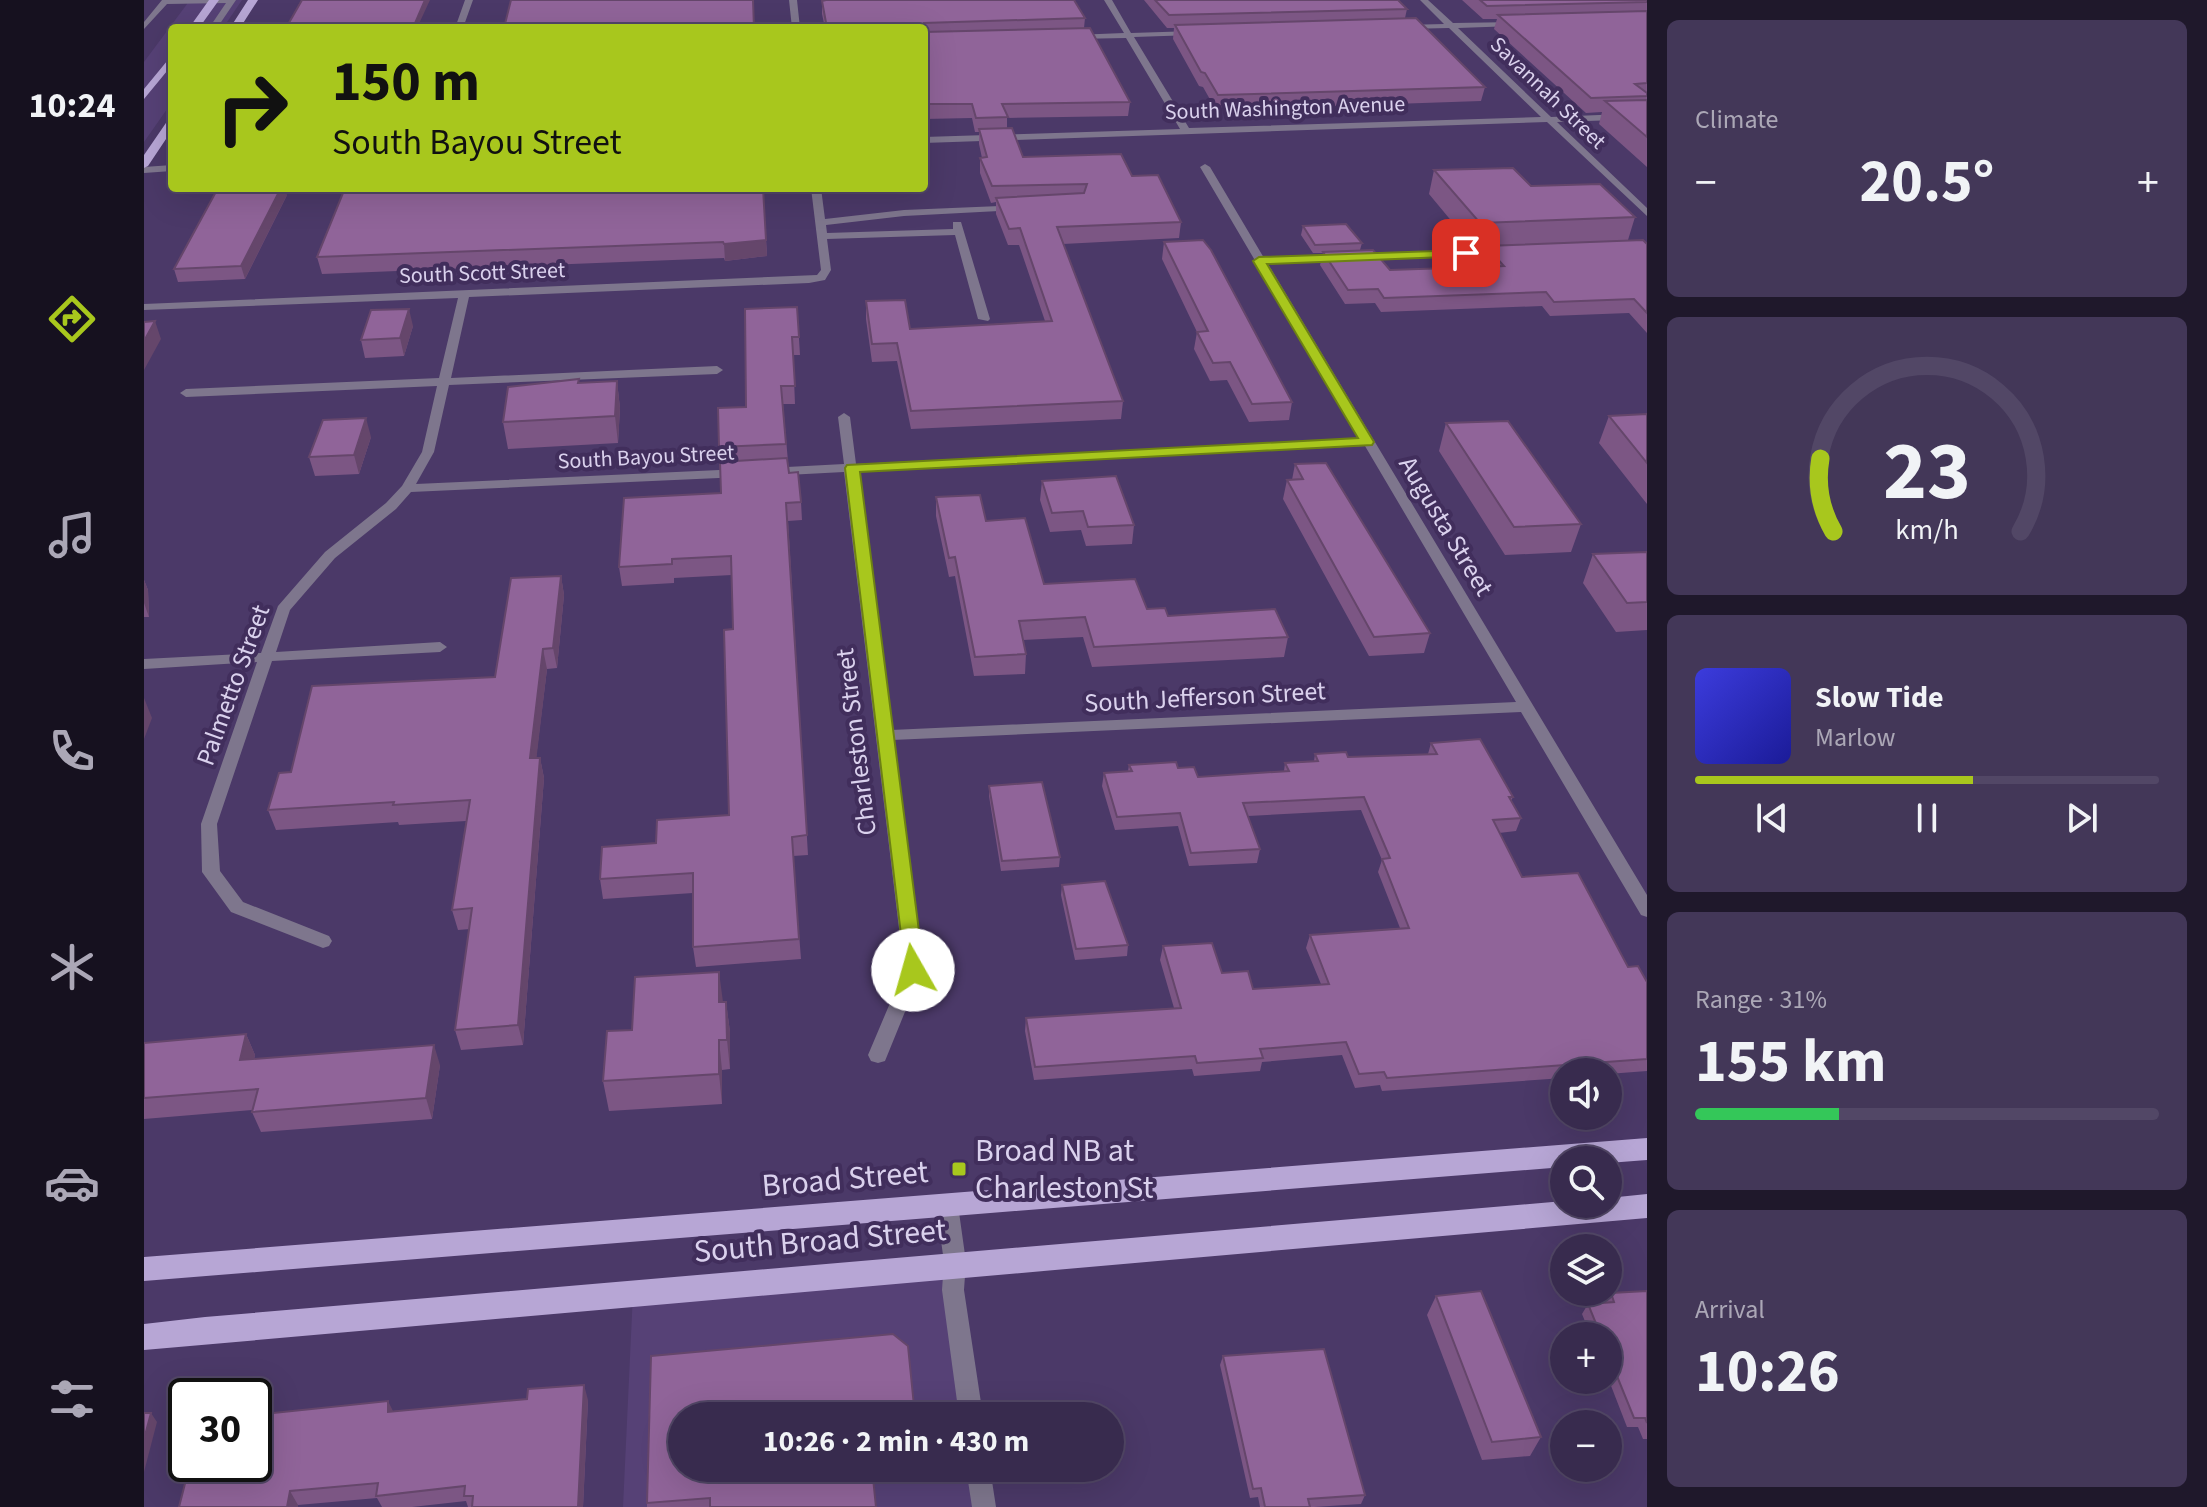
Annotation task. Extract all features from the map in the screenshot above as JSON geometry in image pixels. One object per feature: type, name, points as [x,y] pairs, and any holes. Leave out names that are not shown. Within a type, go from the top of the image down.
[{"type":"main road","points":[[238,24],[253,0]]},
{"type":"main road","points":[[197,24],[214,1]]},
{"type":"main road","points":[[144,96],[168,63]]},
{"type":"main road","points":[[144,167],[168,128]]},
{"type":"main road","name":"Broad Street","points":[[144,1269],[1647,1149]]},
{"type":"main road","name":"South Broad Street","points":[[144,1337],[955,1262],[1647,1206]]},
{"type":"street","points":[[144,27],[165,1],[231,0]]},
{"type":"street","points":[[216,24],[231,0]]},
{"type":"street","points":[[460,24],[469,0]]},
{"type":"street","points":[[793,0],[796,24]]},
{"type":"street","points":[[1108,0],[1186,131]]},
{"type":"street","name":"Savannah Street","points":[[1424,0],[1647,213]]},
{"type":"street","points":[[1400,27],[1528,23]]},
{"type":"street","points":[[1063,37],[1209,33]]},
{"type":"street","name":"South Washington Avenue","points":[[928,140],[1647,116]]},
{"type":"street","points":[[144,167],[168,168]]},
{"type":"street","name":"Augusta Street","points":[[1205,167],[1647,910]]},
{"type":"street","points":[[816,192],[822,236],[959,232]]},
{"type":"street","points":[[820,223],[1033,206]]},
{"type":"street","points":[[954,210],[984,319]]},
{"type":"street","name":"South Scott Street","points":[[144,307],[821,278],[826,270],[822,236]]},
{"type":"street","points":[[1259,261],[1521,251]]},
{"type":"street","name":"Palmetto Street","points":[[323,941],[237,907],[211,872],[209,824],[283,609],[330,555],[391,506],[407,488],[428,452],[464,293]]},
{"type":"street","points":[[186,393],[717,370]]},
{"type":"street","name":"Charleston Street","points":[[844,417],[913,970],[878,1055]]},
{"type":"street","name":"South Bayou Street","points":[[407,488],[1367,442]]},
{"type":"street","points":[[144,664],[440,647]]},
{"type":"street","name":"South Jefferson Street","points":[[886,735],[1526,707]]},
{"type":"street","points":[[947,1205],[955,1262],[953,1290],[969,1402]]},
{"type":"street","points":[[980,1482],[984,1507]]},
{"type":"shaded area","points":[[190,0],[242,0],[226,24],[172,24]]},
{"type":"shaded area","points":[[168,30],[168,108],[144,142],[144,62]]},
{"type":"shaded area","points":[[955,1262],[970,1402],[668,1402],[668,1482],[980,1482],[984,1507],[623,1507],[633,1293]]},
{"type":"building","points":[[302,0],[425,0],[415,24],[288,24]]},
{"type":"building","points":[[511,0],[753,0],[754,24],[505,24]]},
{"type":"building","points":[[1074,0],[1085,18],[826,24],[822,1]]},
{"type":"building","points":[[1155,0],[1398,0],[1407,9],[1169,15]]},
{"type":"building","points":[[1480,0],[1647,0],[1647,2],[1487,6]]},
{"type":"building","points":[[1647,11],[1647,83],[1635,84],[1647,96],[1591,98],[1498,15]]},
{"type":"building","points":[[1416,18],[1485,87],[1218,95],[1205,73],[1201,72],[1175,25]]},
{"type":"building","points":[[1090,28],[1130,102],[1002,104],[1008,117],[976,118],[972,104],[928,104],[928,32]]},
{"type":"building","points":[[1647,100],[1647,137],[1605,101]]},
{"type":"building","points":[[1012,128],[1023,157],[1121,154],[1132,176],[1158,175],[1181,222],[1057,227],[1123,401],[911,411],[897,343],[872,344],[866,301],[905,300],[910,329],[1052,321],[1020,228],[1009,229],[996,198],[1084,193],[1087,184],[992,186],[980,158],[987,157],[979,129]]},
{"type":"building","points":[[1513,168],[1531,186],[1600,184],[1635,217],[1480,223],[1434,170]]},
{"type":"building","points":[[216,192],[279,192],[241,266],[174,269]]},
{"type":"building","points":[[343,192],[763,192],[766,240],[724,244],[317,257]]},
{"type":"building","points":[[1346,224],[1362,243],[1315,245],[1303,226]]},
{"type":"building","points":[[1203,240],[1292,402],[1252,404],[1230,362],[1213,363],[1197,332],[1208,331],[1164,242]]},
{"type":"building","points":[[1643,240],[1647,244],[1647,313],[1634,299],[1554,302],[1546,292],[1384,298],[1378,289],[1348,290],[1323,252],[1373,250],[1390,270],[1504,266],[1486,246]]},
{"type":"building","points":[[797,307],[799,337],[792,337],[795,386],[781,386],[786,444],[719,447],[718,408],[746,407],[745,309]]},
{"type":"building","points":[[409,309],[400,338],[361,340],[371,310]]},
{"type":"building","points":[[155,321],[144,341],[144,322]]},
{"type":"building","points":[[579,379],[578,383],[617,381],[615,416],[503,422],[508,387]]},
{"type":"building","points":[[1647,414],[1647,463],[1609,416]]},
{"type":"building","points":[[366,418],[354,455],[309,457],[323,420]]},
{"type":"building","points":[[1508,421],[1581,524],[1514,527],[1446,423]]},
{"type":"building","points":[[787,458],[789,473],[798,472],[801,502],[786,503],[807,835],[792,837],[799,939],[693,947],[693,873],[600,879],[602,847],[656,843],[657,820],[729,815],[724,630],[733,629],[731,556],[672,559],[672,564],[619,567],[624,498],[721,493],[720,462]]},
{"type":"building","points":[[1326,463],[1430,633],[1374,637],[1287,480],[1303,479],[1295,464]]},
{"type":"building","points":[[1116,476],[1134,525],[1088,527],[1083,511],[1052,513],[1042,481]]},
{"type":"building","points":[[980,495],[986,521],[1025,518],[1044,584],[1135,579],[1147,609],[1165,608],[1168,616],[1275,609],[1288,637],[1094,647],[1085,617],[1019,621],[1026,654],[975,657],[955,557],[949,558],[936,497]]},
{"type":"building","points":[[1647,552],[1647,602],[1627,603],[1593,554]]},
{"type":"building","points":[[561,576],[553,648],[543,649],[530,758],[540,758],[518,1025],[455,1030],[472,908],[452,910],[470,800],[268,810],[279,773],[291,772],[312,686],[495,677],[511,578]]},
{"type":"building","points":[[1480,739],[1513,797],[1509,797],[1521,818],[1493,820],[1522,877],[1578,873],[1628,967],[1638,966],[1647,982],[1647,1059],[1550,1058],[1550,1066],[1387,1078],[1384,1072],[1359,1074],[1346,1042],[1260,1049],[1263,1058],[1197,1063],[1195,1056],[1035,1067],[1026,1018],[1181,1008],[1163,946],[1212,943],[1222,973],[1248,971],[1253,989],[1329,984],[1310,935],[1409,928],[1382,859],[1390,858],[1364,797],[1243,803],[1260,849],[1191,853],[1180,813],[1117,817],[1104,773],[1132,771],[1129,765],[1176,762],[1178,768],[1194,767],[1198,777],[1289,771],[1285,763],[1318,761],[1315,754],[1346,752],[1348,757],[1437,754],[1431,743]]},
{"type":"building","points":[[1042,782],[1060,857],[1002,861],[989,786]]},
{"type":"building","points":[[1105,881],[1128,945],[1076,949],[1062,885]]},
{"type":"building","points":[[719,972],[719,1002],[726,1002],[727,1040],[719,1040],[719,1074],[603,1081],[607,1031],[632,1030],[635,977]]},
{"type":"building","points":[[246,1034],[240,1060],[434,1045],[426,1098],[252,1112],[258,1089],[144,1098],[144,1043]]},
{"type":"building","points":[[1481,1291],[1541,1437],[1492,1442],[1436,1296]]},
{"type":"building","points":[[1647,1291],[1647,1423],[1645,1418],[1634,1418],[1622,1388],[1622,1322],[1595,1322],[1589,1306],[1622,1306],[1622,1292]]},
{"type":"building","points":[[893,1334],[908,1346],[914,1402],[668,1402],[668,1482],[873,1482],[876,1507],[710,1507],[710,1498],[647,1503],[651,1356]]},
{"type":"building","points":[[1324,1349],[1365,1495],[1308,1499],[1310,1507],[1265,1507],[1261,1488],[1253,1489],[1223,1356]]},
{"type":"building","points":[[584,1385],[578,1507],[472,1507],[473,1496],[464,1496],[465,1486],[376,1496],[378,1483],[290,1491],[287,1507],[179,1507],[185,1482],[272,1482],[272,1413],[388,1401],[388,1412],[527,1399],[528,1389]]},
{"type":"building","points":[[144,1413],[151,1413],[144,1439]]},
{"type":"place","name":"Broad NB at Charleston St","points":[[959,1169]]},
{"type":"route","points":[[913,970],[852,468],[1367,442],[1259,261],[1466,253]]}]
